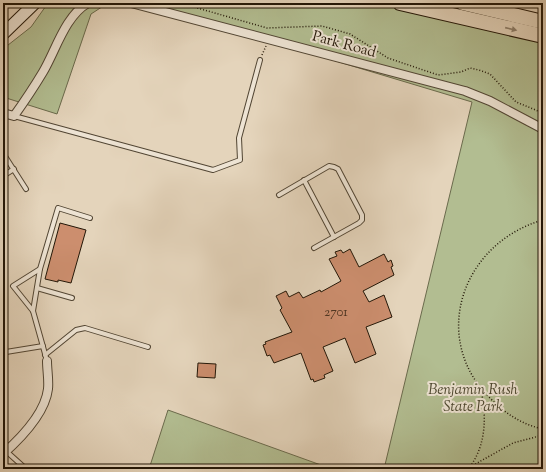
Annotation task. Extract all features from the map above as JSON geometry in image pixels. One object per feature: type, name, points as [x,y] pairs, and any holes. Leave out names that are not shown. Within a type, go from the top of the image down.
[{"type":"highway","points":[[400,3],[543,36]]},
{"type":"highway","points":[[463,3],[543,22]]},
{"type":"street","points":[[3,34],[35,3]]},
{"type":"street","points":[[3,113],[14,116],[43,71],[72,17],[81,7],[88,3]]},
{"type":"street","name":"Park Road","points":[[131,3],[464,91],[490,101],[543,129]]},
{"type":"street","points":[[5,452],[17,441],[37,416],[42,405],[48,389],[46,358]]},
{"type":"lane","points":[[14,116],[213,170],[240,160],[239,138],[260,60]]},
{"type":"lane","points":[[3,153],[26,189]]},
{"type":"lane","points":[[279,194],[329,166],[338,169],[362,215],[362,220],[314,248]]},
{"type":"lane","points":[[3,176],[14,169]]},
{"type":"lane","points":[[304,180],[334,237]]},
{"type":"lane","points":[[33,312],[40,269],[58,208],[90,218]]},
{"type":"lane","points":[[40,269],[13,286],[33,312],[46,358],[76,330],[85,328],[148,347]]},
{"type":"lane","points":[[37,288],[72,298]]},
{"type":"lane","points":[[3,348],[6,352],[43,346]]},
{"type":"lane","points":[[5,452],[26,469]]},
{"type":"path","points":[[180,3],[267,28],[322,26],[350,34],[388,58],[438,75],[461,72],[470,68],[479,70],[490,74],[516,102],[543,113]]},
{"type":"path","points":[[260,60],[266,44]]},
{"type":"path","points":[[469,468],[483,433],[485,417],[481,391],[469,370],[460,343],[459,322],[461,299],[468,280],[479,262],[495,245],[510,233],[528,224],[543,220]]},
{"type":"path","points":[[481,391],[516,419],[543,429]]},
{"type":"path","points":[[469,468],[513,443],[543,435]]},
{"type":"green space","points":[[48,3],[108,3],[91,14],[57,114],[3,97],[3,49],[31,27]]},
{"type":"green space","name":"Benjamin Rush State Park","points":[[143,3],[404,3],[543,38],[543,469],[384,469],[472,102]]},
{"type":"green space","points":[[168,410],[332,469],[149,469]]},
{"type":"building","points":[[60,223],[86,230],[71,283],[45,279]]},
{"type":"building","points":[[350,249],[359,267],[384,254],[388,262],[391,260],[393,266],[391,267],[394,275],[363,291],[369,302],[384,295],[392,317],[366,327],[376,354],[355,363],[345,338],[323,347],[333,371],[324,375],[325,378],[314,382],[313,379],[311,380],[301,353],[274,363],[270,355],[267,356],[263,345],[266,344],[265,342],[292,332],[280,310],[282,308],[276,296],[286,291],[289,297],[299,292],[303,298],[320,290],[321,292],[341,281],[329,259],[337,256],[335,252],[341,250],[343,253]]},
{"type":"building","points":[[198,363],[216,364],[215,378],[197,377]]}]
